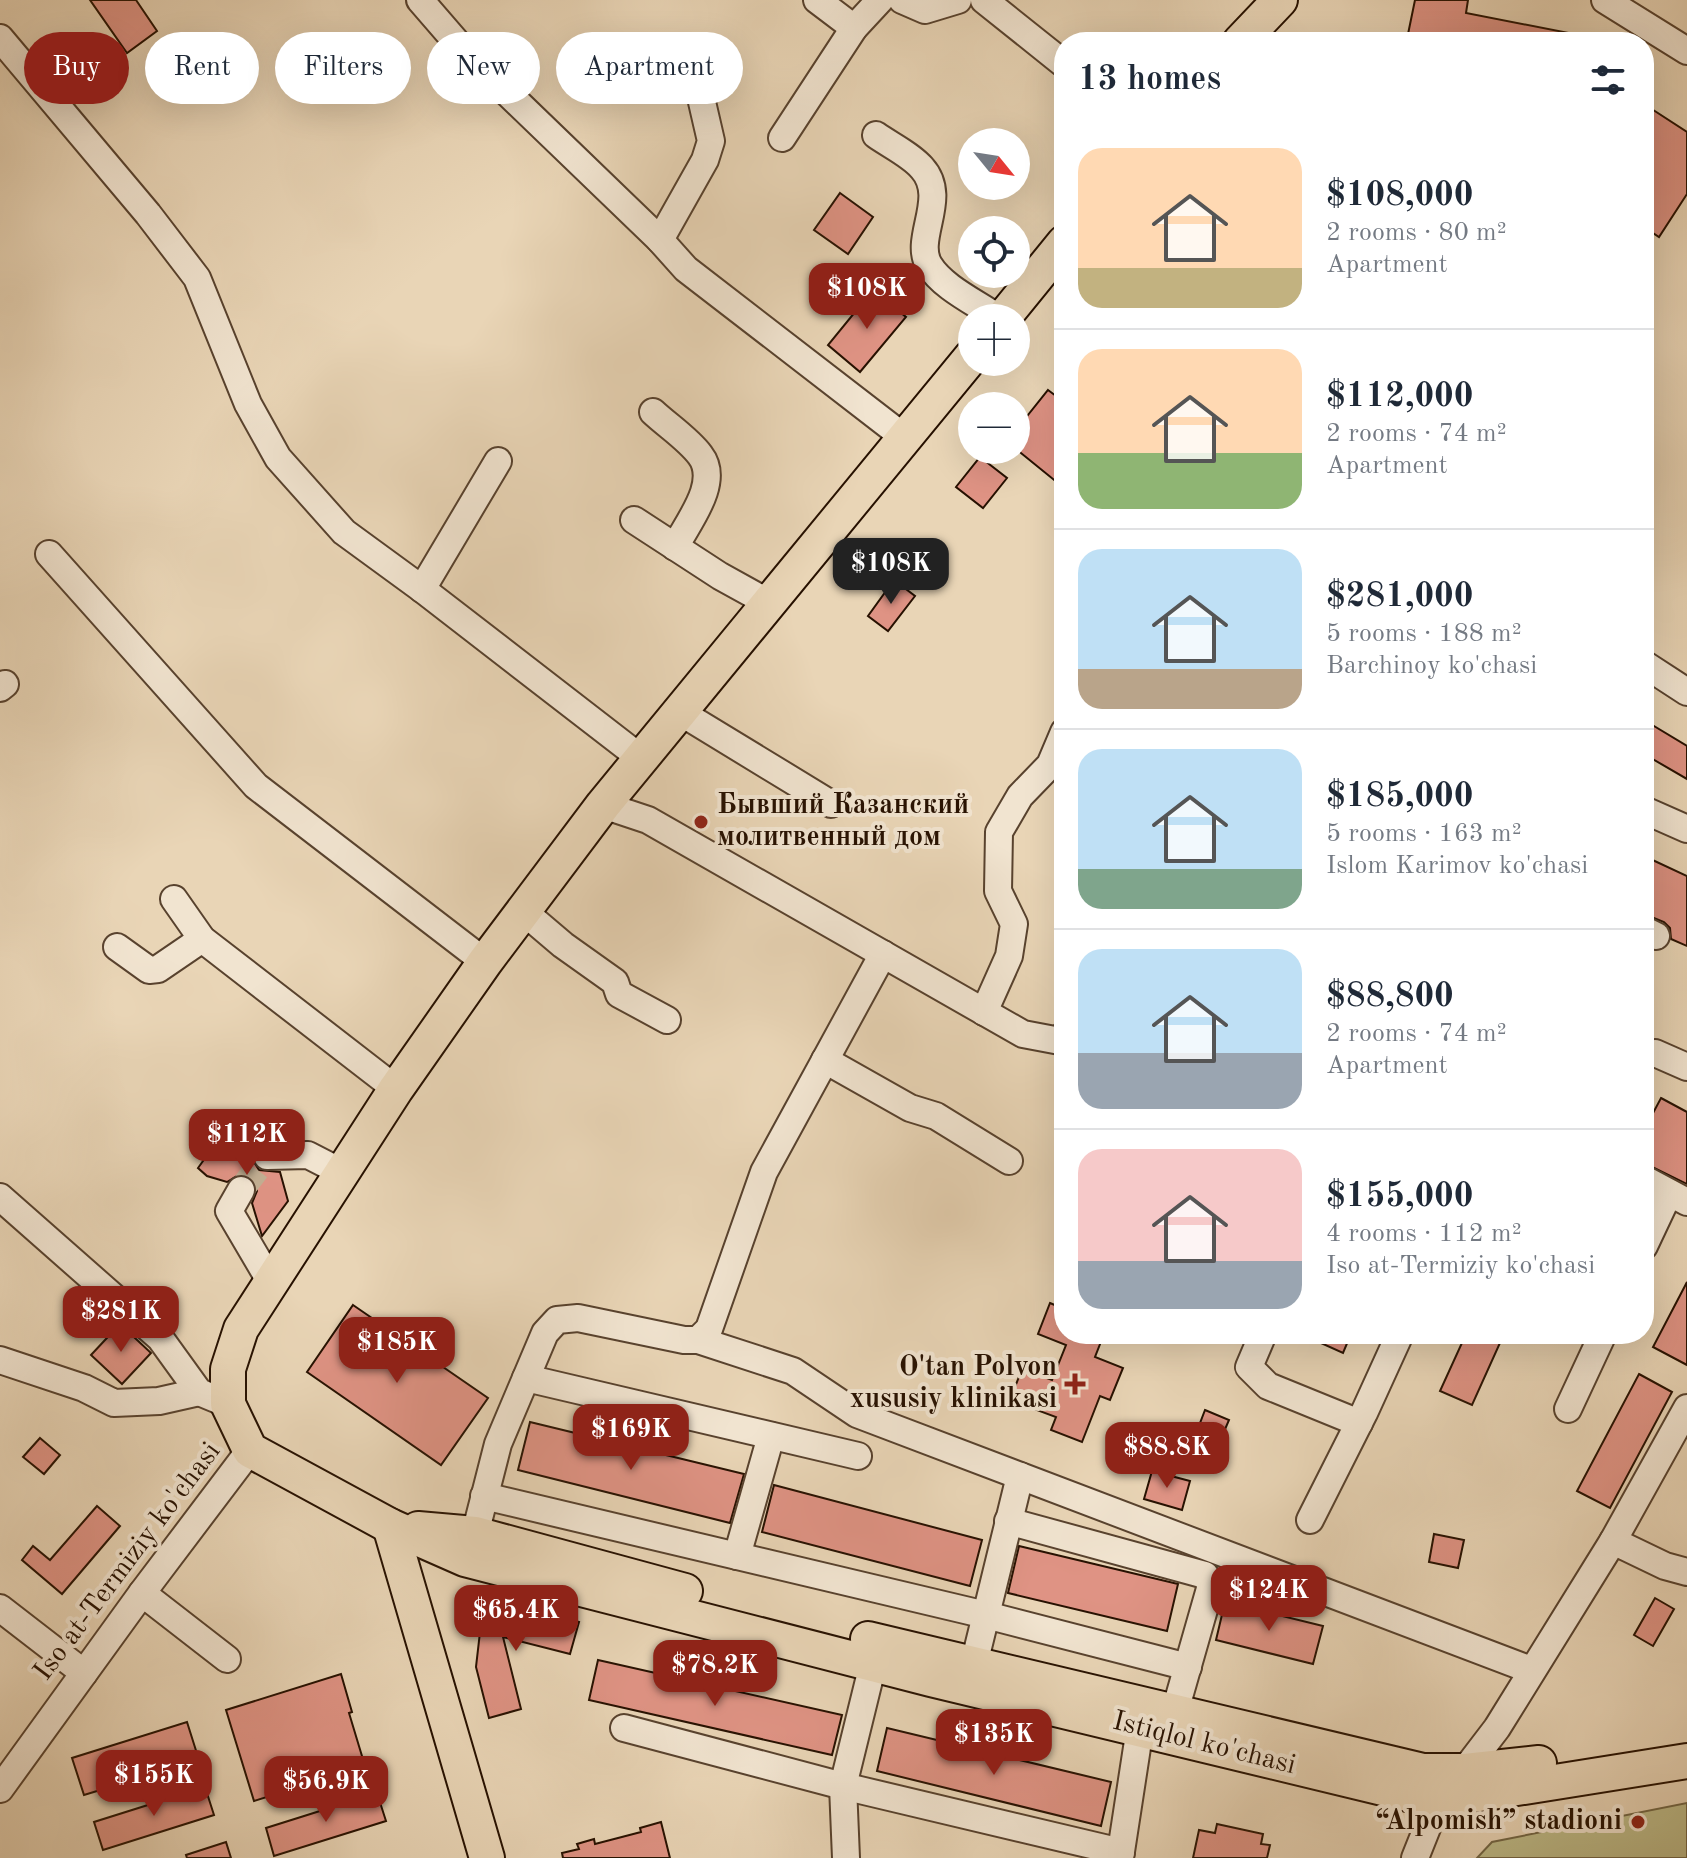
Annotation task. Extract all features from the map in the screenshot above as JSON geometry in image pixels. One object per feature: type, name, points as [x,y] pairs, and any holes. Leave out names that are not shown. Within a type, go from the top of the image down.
[{"type":"main road","points":[[1249,32],[1279,0]]},
{"type":"main road","points":[[1013,304],[1054,255]]},
{"type":"main road","points":[[250,1450],[214,1398],[228,1369],[241,1329],[396,1089],[485,962],[603,805],[958,373]]},
{"type":"main road","name":"Istiqlol ko'chasi","points":[[250,1450],[390,1526],[1423,1771],[1465,1771],[1556,1762],[1687,1740]]},
{"type":"main road","points":[[390,1526],[487,1858]]},
{"type":"main road","name":"Istiqlol ko'chasi","points":[[470,1546],[873,1664],[1442,1800],[1687,1761]]},
{"type":"street","points":[[420,0],[465,52],[660,240],[686,269],[905,438]]},
{"type":"street","points":[[817,0],[854,28]]},
{"type":"street","points":[[782,138],[854,28],[880,0]]},
{"type":"street","points":[[902,0],[925,10],[958,0]]},
{"type":"street","points":[[984,0],[1054,56]]},
{"type":"street","points":[[1605,0],[1687,51]]},
{"type":"street","points":[[0,38],[148,214],[197,278],[248,404],[278,458],[344,532],[642,759]]},
{"type":"street","points":[[660,240],[705,160],[711,141],[702,104]]},
{"type":"street","points":[[876,135],[923,169],[930,184],[933,203],[925,249],[927,262],[937,276],[980,304]]},
{"type":"street","points":[[653,412],[701,456],[709,474],[706,489],[675,547]]},
{"type":"street","points":[[422,589],[498,461]]},
{"type":"street","points":[[634,520],[769,603]]},
{"type":"street","points":[[49,554],[256,786],[485,962]]},
{"type":"street","points":[[1654,671],[1687,692]]},
{"type":"street","points":[[680,712],[831,804]]},
{"type":"street","points":[[984,1012],[1009,956],[1014,924],[998,891],[999,832],[1020,796],[1050,765],[1054,756]]},
{"type":"street","points":[[603,805],[648,820],[1023,1034],[1054,1040]]},
{"type":"street","points":[[1654,814],[1687,829]]},
{"type":"street","points":[[174,899],[202,939],[396,1089]]},
{"type":"street","points":[[523,911],[563,945],[615,982],[619,994],[667,1020]]},
{"type":"street","points":[[117,947],[149,970],[158,969],[202,939]]},
{"type":"street","points":[[698,1340],[709,1329],[764,1172],[883,954]]},
{"type":"street","points":[[1654,1053],[1687,1067]]},
{"type":"street","points":[[825,1060],[910,1108],[936,1116],[1009,1161]]},
{"type":"street","points":[[267,1156],[308,1155],[343,1173]]},
{"type":"street","points":[[1654,1184],[1678,1197],[1654,1232]]},
{"type":"street","points":[[241,1190],[229,1211],[272,1284]]},
{"type":"street","points":[[0,1197],[160,1338],[214,1398]]},
{"type":"street","points":[[470,1546],[498,1444],[545,1333],[557,1320],[578,1318],[684,1340],[698,1340],[793,1371],[857,1414],[1531,1670]]},
{"type":"street","points":[[1259,1344],[1249,1367],[1268,1386],[1359,1423]]},
{"type":"street","points":[[1310,1520],[1395,1344]]},
{"type":"street","points":[[1568,1409],[1598,1344]]},
{"type":"street","points":[[0,1360],[84,1388],[114,1403],[214,1398]]},
{"type":"street","points":[[526,1378],[858,1456]]},
{"type":"street","points":[[1415,1858],[1442,1800],[1497,1728],[1613,1541],[1687,1408]]},
{"type":"street","points":[[737,1556],[771,1436]]},
{"type":"street","name":"Iso at-Termiziy ko'chasi","points":[[0,1789],[250,1450]]},
{"type":"street","points":[[974,1664],[1020,1476]]},
{"type":"street","points":[[484,1496],[986,1615],[1188,1667]]},
{"type":"street","points":[[1008,1521],[1205,1575],[1211,1585],[1175,1711]]},
{"type":"street","points":[[1613,1541],[1665,1566],[1687,1572]]},
{"type":"street","points":[[142,1593],[227,1659]]},
{"type":"street","points":[[0,1608],[84,1673]]},
{"type":"street","points":[[846,1858],[843,1786],[873,1664]]},
{"type":"street","points":[[624,1728],[1121,1855],[1140,1728]]},
{"type":"shaded area","name":"“Alpomish” stadioni","points":[[1687,1803],[1687,1858],[1477,1858],[1492,1842]]},
{"type":"building","points":[[90,0],[136,0],[157,31],[145,32],[145,40],[129,52],[129,32],[112,32]]},
{"type":"building","points":[[1415,0],[1468,0],[1466,13],[1564,32],[1408,32]]},
{"type":"building","points":[[1654,111],[1687,132],[1687,194],[1659,237],[1654,234]]},
{"type":"building","points":[[840,193],[873,217],[848,254],[814,230]]},
{"type":"building","points":[[873,290],[906,317],[860,372],[828,345]]},
{"type":"building","points":[[1048,390],[1054,394],[1054,480],[1030,460],[1030,412]]},
{"type":"building","points":[[974,464],[989,464],[1007,478],[983,508],[956,487]]},
{"type":"building","points":[[894,580],[915,596],[888,631],[868,616]]},
{"type":"building","points":[[1654,726],[1687,746],[1687,779],[1654,760]]},
{"type":"building","points":[[1654,861],[1687,876],[1687,946],[1671,939],[1670,928],[1654,918]]},
{"type":"building","points":[[1661,1098],[1687,1112],[1687,1184],[1654,1168],[1654,1111]]},
{"type":"building","points":[[226,1129],[252,1150],[253,1147],[251,1157],[259,1170],[280,1172],[288,1201],[262,1236],[252,1203],[257,1191],[254,1181],[240,1174],[227,1182],[207,1176],[198,1168]]},
{"type":"building","points":[[1687,1282],[1687,1365],[1653,1347]]},
{"type":"building","points":[[1050,1303],[1054,1305],[1054,1340],[1038,1334]]},
{"type":"building","points":[[353,1305],[488,1398],[441,1465],[307,1372]]},
{"type":"building","points":[[120,1324],[151,1353],[122,1384],[91,1355]]},
{"type":"building","points":[[1063,1344],[1100,1344],[1095,1357],[1123,1368],[1110,1400],[1100,1396],[1082,1442],[1051,1430],[1056,1417],[1010,1400],[1022,1369],[1052,1380],[1066,1345]]},
{"type":"building","points":[[1323,1344],[1347,1344],[1343,1353]]},
{"type":"building","points":[[1461,1344],[1499,1344],[1472,1405],[1440,1391]]},
{"type":"building","points":[[1639,1374],[1672,1392],[1610,1508],[1577,1491]]},
{"type":"building","points":[[1205,1410],[1229,1420],[1220,1441],[1197,1431]]},
{"type":"building","points":[[530,1422],[744,1474],[730,1523],[518,1470]]},
{"type":"building","points":[[40,1438],[60,1455],[44,1474],[23,1457]]},
{"type":"building","points":[[1152,1471],[1190,1481],[1182,1510],[1144,1499]]},
{"type":"building","points":[[774,1485],[982,1540],[970,1586],[762,1532]]},
{"type":"building","points":[[97,1506],[120,1526],[62,1594],[22,1560],[33,1546],[50,1560]]},
{"type":"building","points":[[1434,1534],[1464,1540],[1458,1568],[1429,1562]]},
{"type":"building","points":[[1019,1546],[1178,1584],[1167,1631],[1008,1593]]},
{"type":"building","points":[[1655,1598],[1674,1609],[1653,1646],[1634,1635]]},
{"type":"building","points":[[1225,1602],[1323,1626],[1313,1664],[1216,1640]]},
{"type":"building","points":[[524,1608],[579,1622],[570,1654],[503,1637],[521,1709],[489,1718],[476,1667],[480,1632],[476,1628],[487,1616],[492,1621],[523,1612]]},
{"type":"building","points":[[598,1660],[842,1715],[832,1755],[589,1700]]},
{"type":"building","points":[[341,1674],[365,1766],[254,1801],[226,1710]]},
{"type":"building","points":[[187,1722],[199,1760],[84,1795],[72,1758]]},
{"type":"building","points":[[887,1728],[1111,1782],[1101,1826],[877,1771]]},
{"type":"building","points":[[205,1787],[214,1815],[103,1850],[94,1822]]},
{"type":"building","points":[[377,1793],[386,1821],[274,1856],[266,1828]]},
{"type":"building","points":[[661,1822],[670,1858],[563,1858],[562,1853],[579,1849],[577,1844],[594,1839],[595,1844],[641,1832],[640,1828]]},
{"type":"building","points":[[1217,1824],[1263,1834],[1261,1844],[1270,1845],[1267,1858],[1193,1858],[1199,1830],[1215,1833]]},
{"type":"building","points":[[226,1842],[231,1858],[187,1858],[186,1855]]},
{"type":"tunnel","points":[[241,1190],[267,1156]]},
{"type":"place","name":"Бывший Казанский молитвенный дом","points":[[701,822]]},
{"type":"place","name":"O'tan Polvon xususiy klinikasi","points":[[1075,1384]]},
{"type":"place","name":"“Alpomish” stadioni","points":[[1638,1822]]}]
